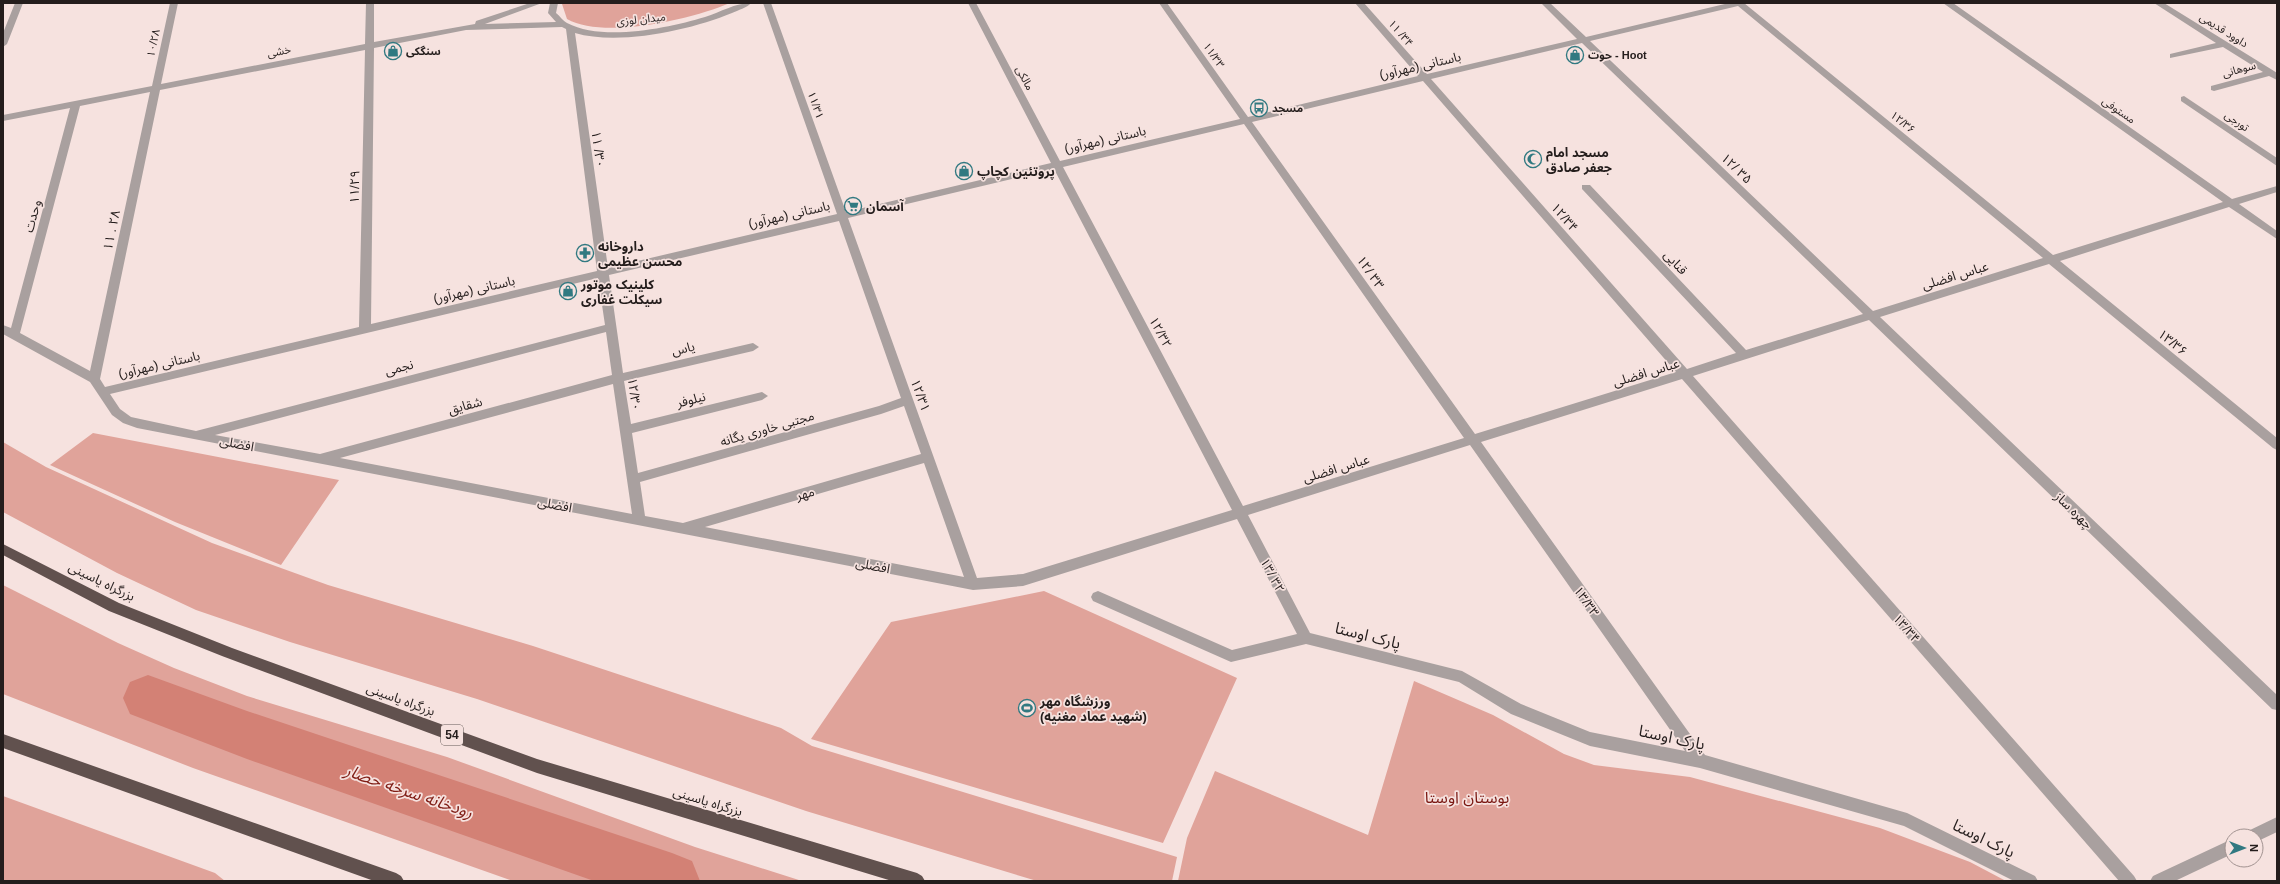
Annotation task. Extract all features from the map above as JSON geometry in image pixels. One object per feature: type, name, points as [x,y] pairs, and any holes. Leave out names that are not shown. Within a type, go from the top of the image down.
[{"type":"highway","name":"بزرگراه یاسینی","points":[[3,549],[114,607],[228,652],[537,766],[917,881]]},
{"type":"highway","points":[[3,741],[396,881]]},
{"type":"street","points":[[3,44],[19,3]]},
{"type":"street","name":"۱۰/۲۸","points":[[156,88],[174,3]]},
{"type":"street","name":"۱۱/۲۹","points":[[365,329],[370,3]]},
{"type":"street","points":[[466,27],[538,3]]},
{"type":"street","points":[[554,3],[552,12],[566,27]]},
{"type":"street","name":"میدان لوزی","points":[[566,27],[605,34],[645,32],[706,19],[747,3]]},
{"type":"street","name":"۱۱/۳۱","points":[[767,3],[842,216]]},
{"type":"street","name":"مالکی","points":[[972,3],[1057,165]]},
{"type":"street","name":"۱۱/۳۳","points":[[1163,3],[1246,120]]},
{"type":"street","name":"۱۱ /۳۴","points":[[1359,3],[1424,78]]},
{"type":"street","name":"۱۲/ ۳۵","points":[[1545,3],[1872,316]]},
{"type":"street","name":"باستانی (مهرآور)","points":[[102,392],[1739,3]]},
{"type":"street","name":"۱۲/۳۶","points":[[1739,3],[2052,260]]},
{"type":"street","name":"مستوفی","points":[[1947,3],[2277,236]]},
{"type":"street","name":"داوود قدیمی","points":[[2158,3],[2274,75]]},
{"type":"street","name":"خشی","points":[[3,118],[466,27],[566,27]]},
{"type":"street","name":"۱۱ /۳۰","points":[[566,27],[603,273]]},
{"type":"street","points":[[2173,56],[2224,44]]},
{"type":"street","name":"سوهانی","points":[[2214,88],[2274,75]]},
{"type":"street","name":"۱۲/۳۴","points":[[1424,78],[1684,374]]},
{"type":"street","name":"۱۱ . ۲۸","points":[[94,378],[156,88]]},
{"type":"street","name":"تورجی","points":[[2184,99],[2277,163]]},
{"type":"street","name":"وحدت","points":[[14,336],[76,104]]},
{"type":"street","name":"۱۲/ ۳۳","points":[[1246,120],[1473,440]]},
{"type":"street","name":"۱۲/۳۲","points":[[1057,165],[1240,513]]},
{"type":"street","name":"قنایی","points":[[1586,187],[1744,355]]},
{"type":"street","name":"عباس افضلی","points":[[1023,580],[2277,189]]},
{"type":"street","name":"۱۲/۳۱","points":[[842,216],[973,584]]},
{"type":"street","name":"۱۳/۳۶","points":[[2052,260],[2277,445]]},
{"type":"street","name":"۱۲/۳۰","points":[[603,273],[639,520]]},
{"type":"street","name":"چهره ساز","points":[[1872,316],[2277,704]]},
{"type":"street","name":"نجمی","points":[[196,435],[611,327]]},
{"type":"street","points":[[3,329],[94,378]]},
{"type":"street","name":"یاس","points":[[618,378],[754,347]]},
{"type":"street","name":"۱۳/۳۴","points":[[1684,374],[2129,881]]},
{"type":"street","name":"افضلی","points":[[94,378],[116,412],[126,420],[141,425],[973,584],[1023,580]]},
{"type":"street","name":"شقایق","points":[[320,459],[618,378]]},
{"type":"street","name":"نیلوفر","points":[[626,430],[762,396]]},
{"type":"street","name":"مجتبی خاوری یگانه","points":[[633,479],[881,410],[908,400]]},
{"type":"street","name":"۱۳/۳۳","points":[[1473,440],[1700,761]]},
{"type":"street","name":"مهر","points":[[683,528],[928,457]]},
{"type":"street","name":"۱۳/ ۳۲","points":[[1240,513],[1306,638]]},
{"type":"street","points":[[1098,597],[1231,656],[1306,638]]},
{"type":"street","name":"پارک اوستا","points":[[1306,638],[1462,677],[1516,709],[1590,739],[1700,761],[1765,778],[1907,820],[2030,881]]},
{"type":"street","points":[[2264,830],[2277,824]]},
{"type":"street","points":[[2158,881],[2224,850]]},
{"type":"green space","points":[[730,3],[672,21],[648,25],[603,28],[583,25],[567,19],[562,4]]},
{"type":"green space","points":[[93,433],[339,480],[281,565],[175,522],[50,465]]},
{"type":"green space","points":[[3,442],[46,467],[212,543],[328,585],[533,646],[781,728],[812,746],[1177,857],[1172,881],[1037,881],[806,811],[477,699],[290,642],[196,610],[117,573],[3,512]]},
{"type":"green space","points":[[3,585],[118,643],[174,668],[247,696],[447,757],[695,847],[802,881],[513,881],[193,768],[3,694]]},
{"type":"green space","name":"ورزشگاه مهر (شهید عماد مغنیه)","points":[[1044,591],[1237,678],[1163,843],[811,739],[891,622]]},
{"type":"green space","name":"بوستان اوستا","points":[[1414,681],[1493,715],[1564,754],[1594,765],[1690,777],[1880,828],[1970,862],[2006,881],[1178,881],[1187,838],[1215,771],[1368,835]]},
{"type":"green space","points":[[3,796],[215,873],[225,881],[3,881]]},
{"type":"waterway","name":"رودخانه سرخه حصار","points":[[148,698],[247,735],[672,881]]},
{"type":"place","name":"سنگکی","points":[[393,51]]},
{"type":"place","name":"حوت - Hoot","points":[[1575,55]]},
{"type":"place","name":"مسجد","points":[[1259,108]]},
{"type":"place","name":"مسجد امام جعفر صادق","points":[[1533,159]]},
{"type":"place","name":"پروتئین کچاپ","points":[[964,171]]},
{"type":"place","name":"آسمان","points":[[853,206]]},
{"type":"place","name":"داروخانه محسن عظیمی","points":[[585,253]]},
{"type":"place","name":"کلینیک موتور سیکلت غفاری","points":[[568,291]]},
{"type":"place","name":"ورزشگاه مهر (شهید عماد مغنیه)","points":[[1027,708]]}]
